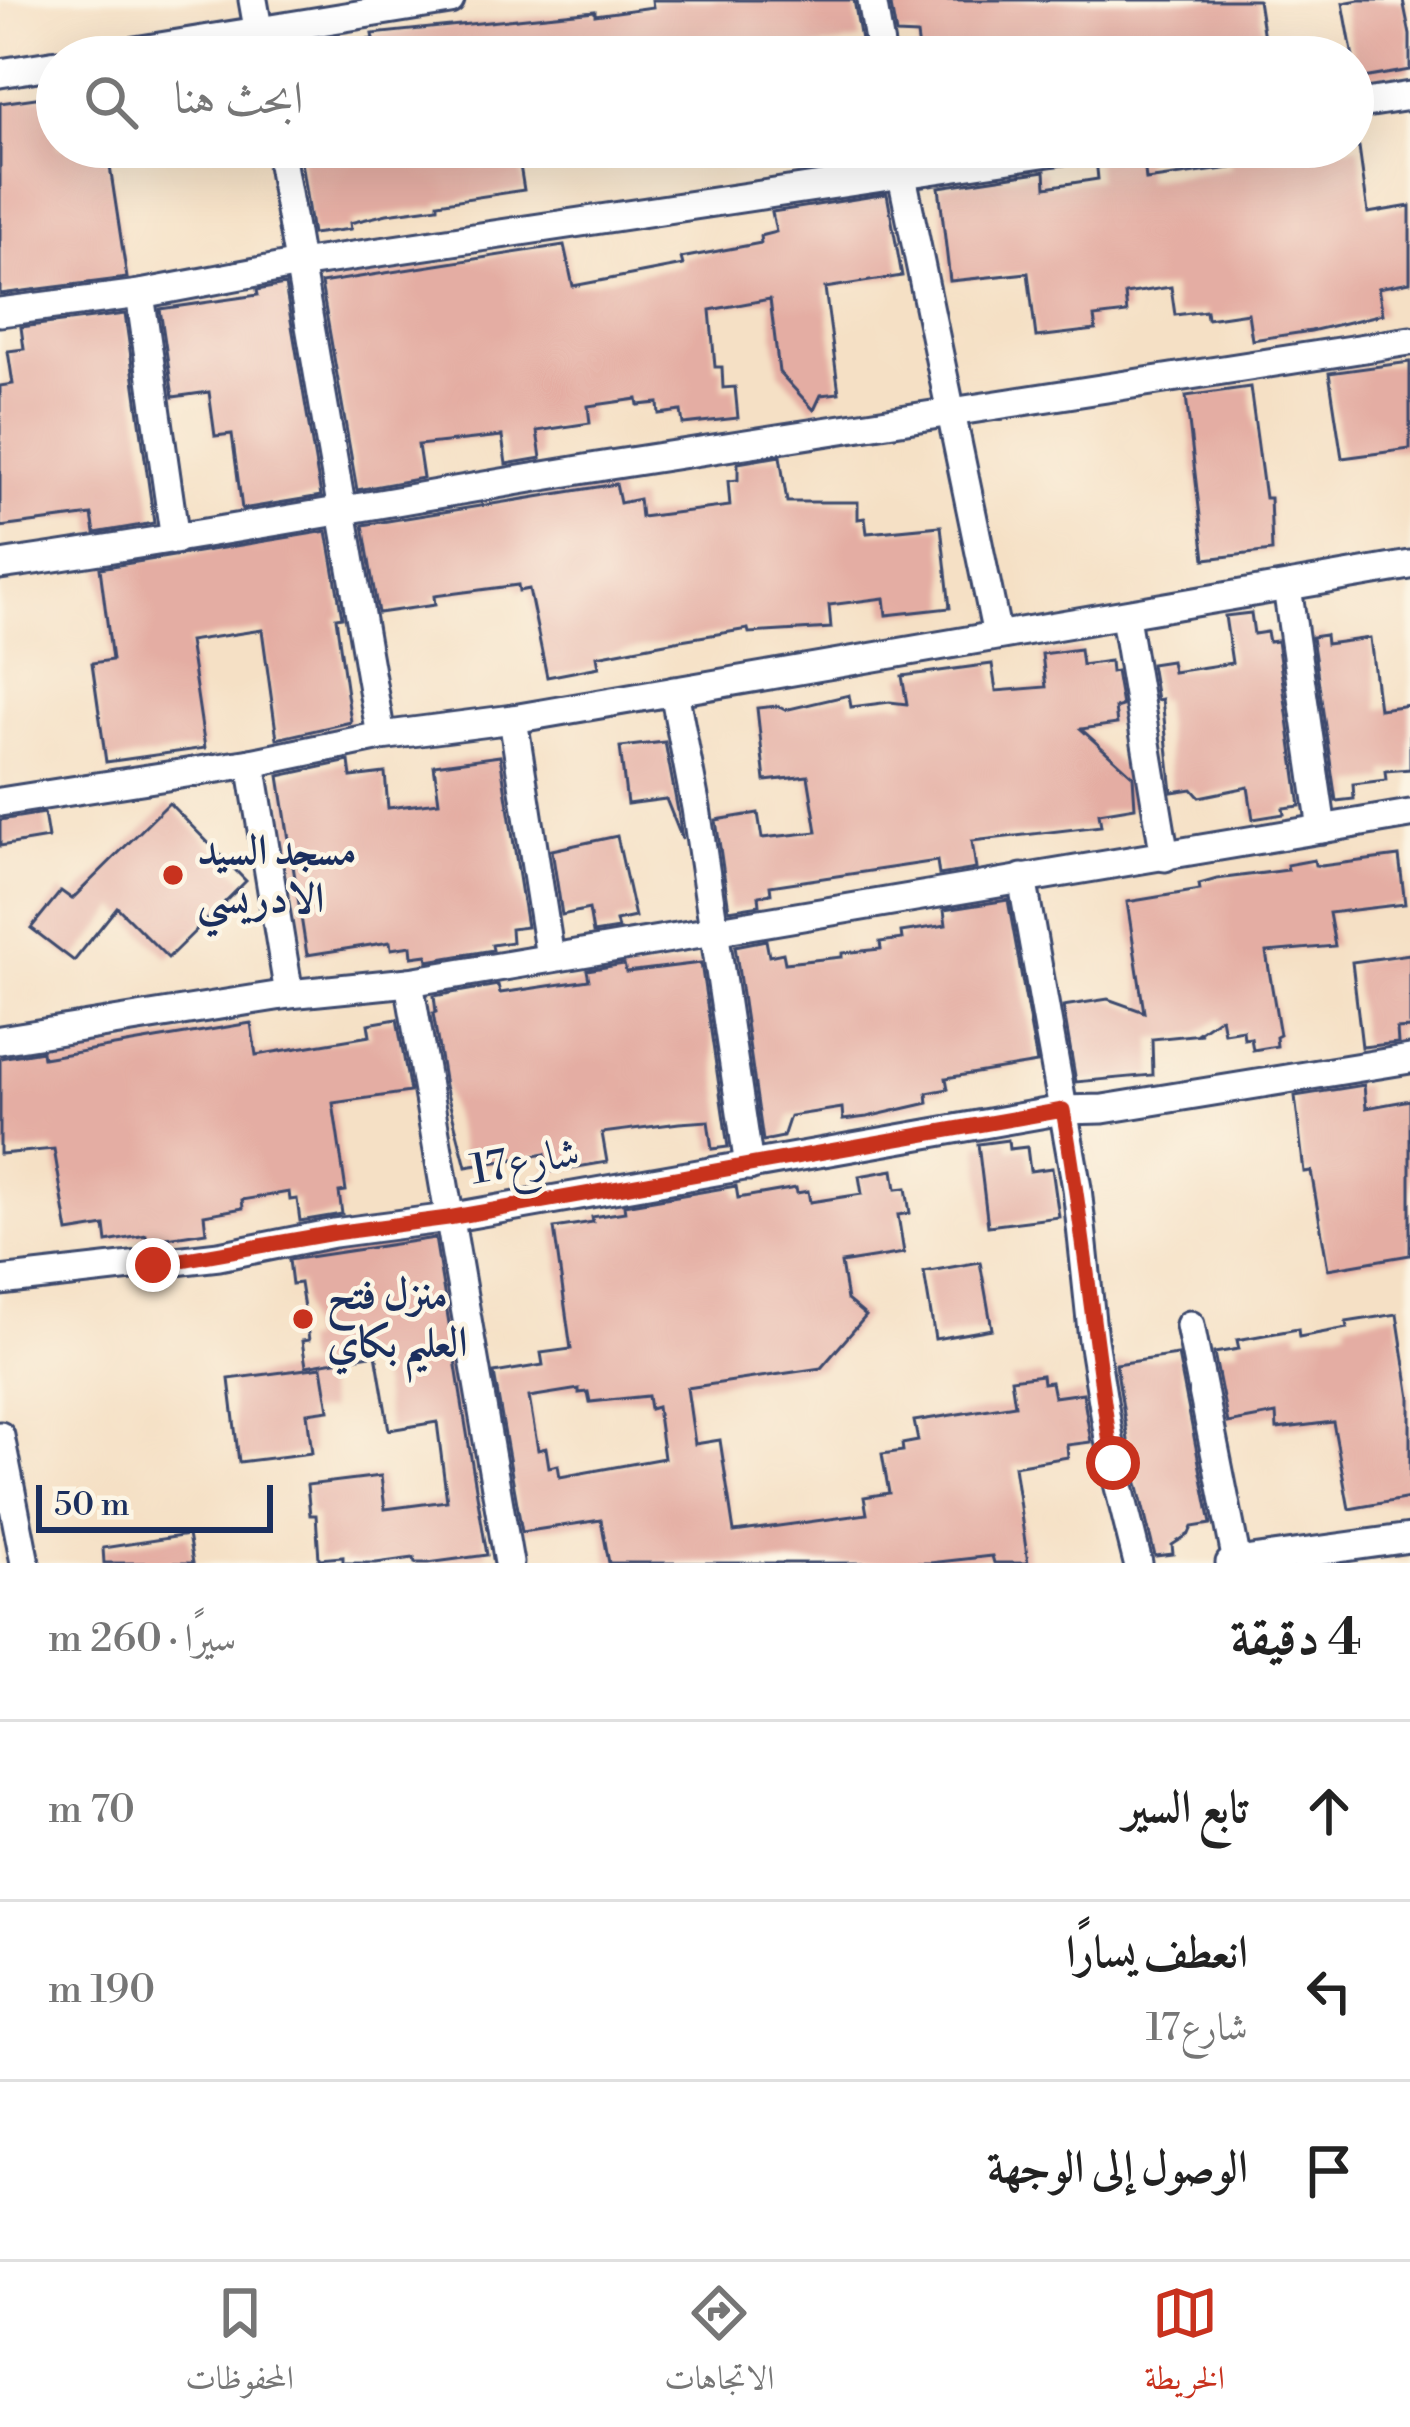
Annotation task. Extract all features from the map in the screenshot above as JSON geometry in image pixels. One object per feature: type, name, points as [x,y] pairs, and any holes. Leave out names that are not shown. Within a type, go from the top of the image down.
[{"type":"street","points":[[254,0],[260,36]]},
{"type":"street","points":[[295,36],[450,0]]},
{"type":"street","points":[[872,0],[878,36]]},
{"type":"street","points":[[0,73],[36,67]]},
{"type":"street","points":[[1374,102],[1410,96]]},
{"type":"street","points":[[283,168],[381,736]]},
{"type":"street","points":[[900,168],[998,635]]},
{"type":"street","points":[[0,312],[951,168]]},
{"type":"street","points":[[140,294],[175,541]]},
{"type":"street","points":[[0,565],[175,541],[339,508],[1410,341]]},
{"type":"street","points":[[0,802],[251,764],[381,736],[513,719],[1410,565]]},
{"type":"street","points":[[1287,587],[1322,829]]},
{"type":"street","points":[[1125,617],[1165,857]]},
{"type":"street","points":[[674,691],[749,1166]]},
{"type":"street","points":[[513,719],[550,957]]},
{"type":"street","points":[[251,764],[289,994]]},
{"type":"street","points":[[0,1040],[289,994],[409,982],[1410,814]]},
{"type":"street","points":[[1022,878],[1077,1188],[1093,1340],[1110,1442],[1138,1563]]},
{"type":"street","points":[[409,982],[509,1563]]},
{"type":"street","name":"شارع17","points":[[0,1281],[219,1256],[1063,1110],[1103,1109],[1410,1059]]},
{"type":"street","points":[[1190,1325],[1234,1563],[1337,1555],[1410,1538]]},
{"type":"street","points":[[0,1436],[25,1563]]},
{"type":"building","points":[[652,0],[854,0],[860,36],[372,34],[595,11],[595,15],[653,7]]},
{"type":"building","points":[[890,0],[1258,0],[1264,36],[917,36],[896,34]]},
{"type":"building","points":[[1403,0],[1410,70],[1374,76],[1374,36],[1349,36],[1343,3]]},
{"type":"building","points":[[36,98],[36,168],[110,168],[127,278],[0,294],[0,103]]},
{"type":"building","points":[[302,168],[520,168],[524,190],[438,203],[438,207],[350,223],[351,229],[312,234]]},
{"type":"building","points":[[1097,168],[1145,168],[1146,180],[1231,168],[1362,168],[1368,213],[1410,206],[1410,282],[1378,288],[1383,314],[1252,340],[1248,313],[1207,319],[1206,311],[1175,315],[1171,287],[1125,294],[1127,313],[1094,317],[1096,330],[1036,337],[1028,273],[950,281],[939,187],[1045,171],[1046,187],[1098,179]]},
{"type":"building","points":[[887,194],[902,276],[825,288],[839,393],[821,395],[814,410],[779,372],[770,299],[710,310],[715,367],[722,367],[723,388],[735,387],[738,418],[683,424],[681,411],[659,414],[658,403],[638,405],[637,399],[588,406],[590,423],[537,431],[541,458],[506,464],[502,436],[418,445],[423,478],[357,490],[321,283],[564,245],[573,286],[683,265],[681,258],[761,243],[760,236],[776,232],[772,212]]},
{"type":"building","points":[[285,285],[321,496],[242,509],[232,434],[215,436],[209,392],[173,397],[160,309],[258,295],[257,290]]},
{"type":"building","points":[[125,314],[154,523],[95,533],[92,515],[0,527],[0,386],[13,384],[8,351],[24,349],[21,327]]},
{"type":"building","points":[[1410,362],[1410,449],[1342,458],[1329,373]]},
{"type":"building","points":[[1250,387],[1265,498],[1270,498],[1272,551],[1205,559],[1186,396]]},
{"type":"building","points":[[780,456],[787,502],[858,502],[858,519],[865,518],[867,533],[941,526],[950,608],[886,615],[884,598],[829,605],[831,628],[749,633],[748,629],[681,640],[597,656],[599,667],[547,677],[529,589],[519,591],[518,585],[434,596],[435,605],[378,613],[363,525],[616,484],[620,503],[639,499],[641,517],[730,506],[728,481],[738,480],[738,463]]},
{"type":"building","points":[[327,531],[342,617],[336,618],[351,722],[277,739],[262,630],[189,641],[205,748],[106,762],[92,663],[112,660],[100,568]]},
{"type":"building","points":[[1251,613],[1254,634],[1267,632],[1269,642],[1277,641],[1300,806],[1253,819],[1248,787],[1199,797],[1192,789],[1172,792],[1162,699],[1157,700],[1151,664],[1171,661],[1173,672],[1232,663],[1225,616]]},
{"type":"building","points":[[1325,635],[1326,644],[1370,638],[1379,709],[1410,705],[1410,769],[1385,771],[1386,780],[1353,784],[1354,799],[1336,801],[1312,637]]},
{"type":"building","points":[[1080,649],[1082,665],[1110,661],[1111,672],[1116,671],[1122,706],[1115,708],[1117,724],[1081,729],[1133,776],[1135,807],[1099,813],[1101,826],[972,841],[976,869],[939,875],[937,861],[770,886],[771,894],[759,896],[760,905],[729,910],[716,820],[758,813],[762,838],[817,832],[808,776],[765,781],[757,708],[785,710],[849,695],[851,707],[907,704],[902,676],[992,664],[996,691],[1046,687],[1042,654]]},
{"type":"building","points":[[665,742],[682,839],[666,799],[627,804],[620,747]]},
{"type":"building","points":[[500,756],[527,927],[511,929],[512,942],[492,945],[493,950],[428,961],[427,955],[412,957],[411,946],[391,949],[390,942],[307,955],[279,776],[349,761],[351,777],[385,773],[388,808],[439,802],[434,765]]},
{"type":"building","points":[[169,803],[246,881],[168,958],[117,907],[74,961],[31,928],[61,891],[72,899]]},
{"type":"building","points":[[44,813],[48,838],[0,846],[0,820]]},
{"type":"building","points":[[617,836],[635,917],[616,921],[618,929],[593,933],[589,909],[562,915],[552,850]]},
{"type":"building","points":[[1399,856],[1405,904],[1329,913],[1335,946],[1266,952],[1280,1035],[1277,1046],[1253,1050],[1243,1030],[1224,1033],[1221,1017],[1198,1033],[1202,1034],[1152,1039],[1153,1075],[1076,1082],[1063,1006],[1108,999],[1144,1012],[1127,902],[1200,890],[1199,884],[1217,879],[1288,870],[1287,865],[1314,860],[1321,866]]},
{"type":"building","points":[[1008,900],[1037,1063],[946,1078],[948,1089],[927,1093],[928,1103],[867,1117],[843,1120],[842,1108],[790,1116],[783,1137],[763,1141],[735,946],[766,940],[769,956],[783,953],[785,963],[842,957],[842,953],[881,949],[880,942],[902,939],[901,932],[946,925],[944,910]]},
{"type":"building","points":[[1410,954],[1410,1028],[1397,1029],[1398,1043],[1362,1047],[1352,962]]},
{"type":"building","points":[[701,963],[728,1147],[712,1149],[708,1121],[679,1123],[602,1133],[607,1162],[548,1172],[545,1154],[466,1167],[445,1086],[434,996],[498,985],[500,993],[589,980],[587,970],[624,964],[626,972]]},
{"type":"building","points":[[397,1019],[410,1092],[333,1103],[346,1191],[339,1192],[342,1214],[300,1221],[297,1199],[290,1200],[289,1192],[242,1200],[243,1208],[204,1215],[206,1232],[107,1242],[105,1226],[68,1232],[54,1149],[0,1154],[0,1058],[42,1051],[43,1058],[251,1023],[256,1055],[370,1036],[368,1024]]},
{"type":"building","points":[[1364,1085],[1366,1108],[1410,1100],[1410,1255],[1328,1269],[1311,1171],[1304,1172],[1295,1096]]},
{"type":"building","points":[[1008,1140],[1009,1149],[1027,1147],[1030,1171],[1052,1168],[1059,1217],[988,1226],[978,1144]]},
{"type":"building","points":[[893,1170],[896,1189],[906,1188],[910,1213],[898,1215],[904,1253],[841,1263],[847,1300],[866,1316],[821,1368],[687,1388],[695,1444],[720,1440],[734,1532],[867,1514],[864,1497],[889,1493],[882,1454],[903,1451],[902,1444],[918,1441],[914,1421],[1015,1405],[1011,1379],[1042,1375],[1043,1383],[1051,1382],[1054,1397],[1083,1393],[1091,1442],[1067,1445],[1068,1457],[1014,1466],[1028,1563],[994,1563],[992,1556],[930,1563],[609,1563],[601,1520],[522,1532],[494,1373],[543,1365],[541,1353],[571,1349],[554,1228],[625,1212],[624,1205],[736,1186],[738,1198],[796,1188],[797,1193],[808,1191],[810,1202],[862,1194],[859,1176]],"holes":[[[579,1389],[579,1393],[588,1392],[590,1402],[648,1396],[650,1409],[657,1407],[664,1458],[560,1477],[558,1465],[549,1467],[546,1448],[538,1450],[529,1397]]]},
{"type":"building","points":[[435,1238],[487,1555],[428,1563],[415,1563],[414,1558],[376,1563],[343,1563],[343,1557],[319,1559],[316,1515],[310,1515],[307,1485],[381,1476],[385,1509],[447,1501],[437,1422],[389,1430],[376,1354],[306,1366],[302,1341],[309,1340],[300,1283],[292,1284],[289,1260]]},
{"type":"building","points":[[980,1262],[992,1329],[935,1339],[924,1272]]},
{"type":"building","points":[[1397,1314],[1410,1398],[1410,1498],[1349,1509],[1333,1422],[1277,1429],[1276,1414],[1228,1423],[1214,1353],[1239,1349],[1237,1340],[1298,1329],[1299,1337],[1347,1328],[1346,1322]]},
{"type":"building","points":[[1178,1355],[1211,1524],[1192,1527],[1172,1545],[1173,1554],[1155,1556],[1131,1459],[1116,1364]]},
{"type":"building","points":[[322,1367],[329,1410],[307,1413],[312,1453],[239,1462],[229,1379]]},
{"type":"building","points":[[188,1535],[193,1563],[104,1563],[103,1548]]},
{"type":"place","name":"مسجد السيد الادريسي","points":[[173,875]]},
{"type":"place","name":"منزل فتح العليم بكاي","points":[[303,1319]]},
{"type":"route","points":[[153,1265],[1063,1110],[1113,1463]]}]
